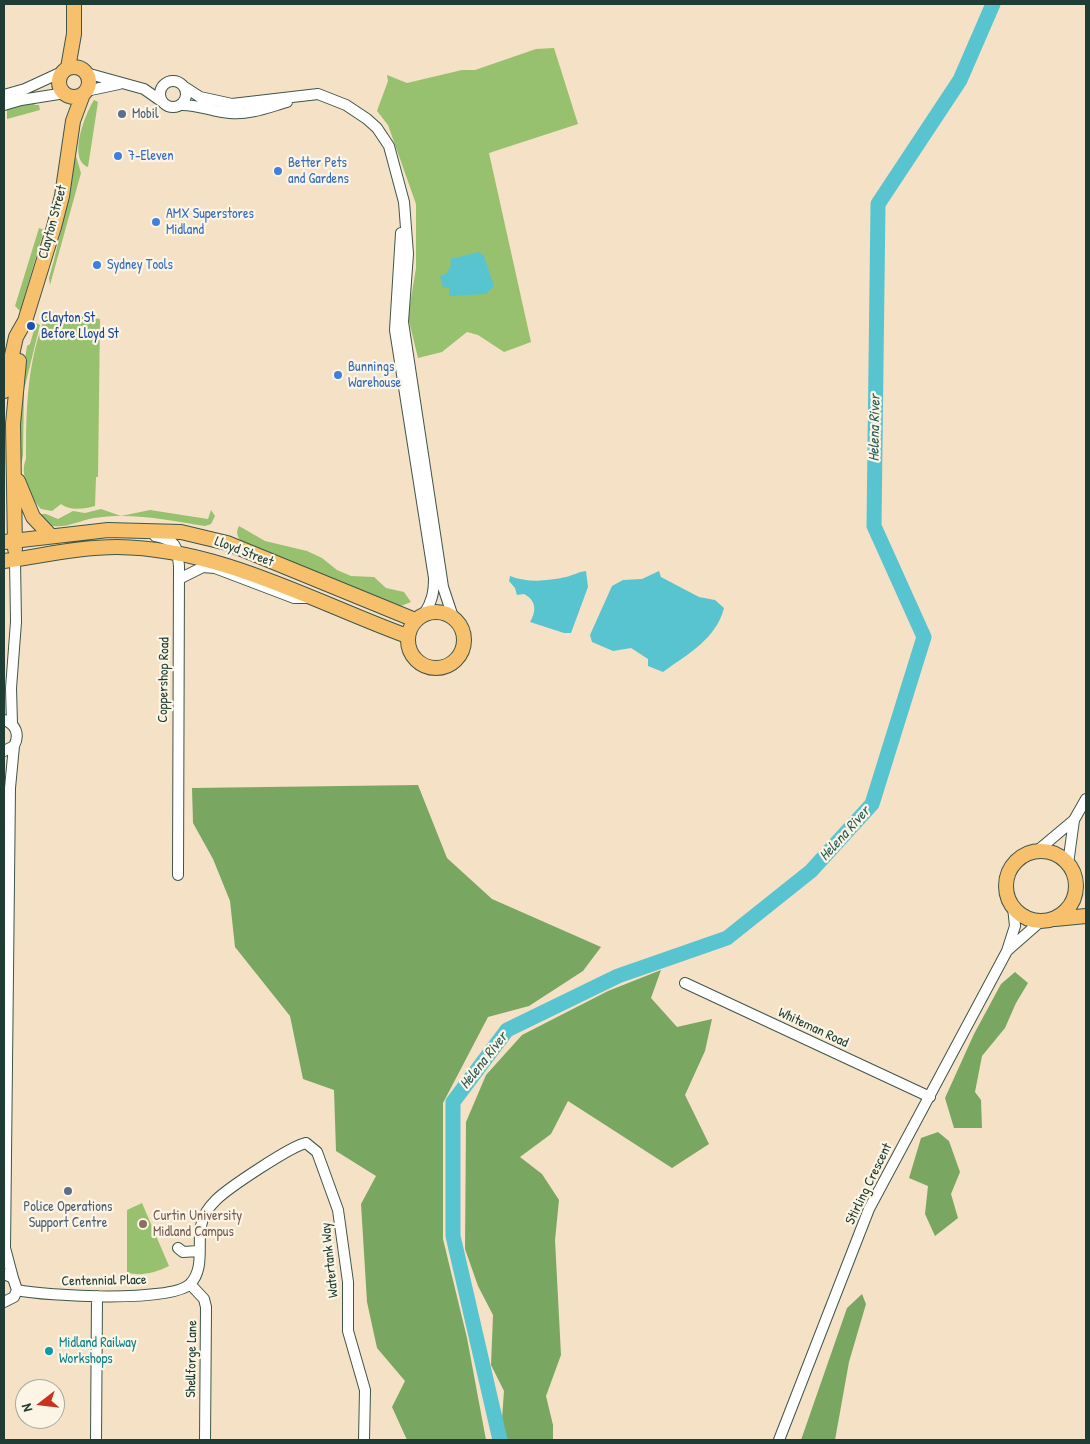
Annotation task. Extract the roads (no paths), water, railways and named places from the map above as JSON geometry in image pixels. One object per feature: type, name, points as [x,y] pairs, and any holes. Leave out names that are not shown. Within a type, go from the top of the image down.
[{"type":"main road","points":[[74,4],[75,70],[60,85],[76,93],[89,82],[75,70]]},
{"type":"main road","name":"Clayton Street","points":[[10,560],[15,399],[25,321],[62,196],[74,122],[76,93]]},
{"type":"main road","name":"Clayton Street","points":[[4,391],[16,337],[25,321]]},
{"type":"main road","points":[[14,471],[33,517],[50,535]]},
{"type":"main road","name":"Lloyd Street","points":[[10,541],[50,535],[120,529],[181,532],[227,543],[420,617]]},
{"type":"main road","name":"Lloyd Street","points":[[10,560],[103,548],[142,548],[178,553],[233,568],[407,636]]},
{"type":"main road","points":[[439,612],[453,617],[462,628],[464,642],[460,656],[448,666],[431,668],[423,666],[410,653],[407,636],[420,617],[439,612]]},
{"type":"main road","points":[[1086,881],[1054,854],[1037,851],[1024,856],[1010,869],[1006,888],[1014,907],[1025,917],[1042,921],[1086,916]]},
{"type":"main road","points":[[1042,921],[1063,913],[1075,896],[1075,880],[1069,865]]},
{"type":"street","points":[[4,95],[75,70],[110,78],[118,84]]},
{"type":"street","points":[[144,89],[168,82],[176,82],[200,97],[232,104],[298,94],[318,94],[336,100],[358,112],[378,128],[389,146],[404,202],[408,254],[402,322],[443,587],[453,617]]},
{"type":"street","points":[[161,100],[161,88],[168,82]]},
{"type":"street","points":[[4,105],[21,100],[76,93],[118,84],[144,89],[172,107],[188,104],[230,113],[253,112],[294,101],[336,100]]},
{"type":"street","points":[[180,105],[186,94],[183,86]]},
{"type":"street","points":[[404,202],[394,318],[434,578],[434,590],[430,604],[420,617]]},
{"type":"street","points":[[120,529],[170,539],[178,553]]},
{"type":"street","name":"Coppershop Road","points":[[178,553],[180,579],[178,875]]},
{"type":"street","name":"Clayton Street","points":[[10,560],[16,622],[8,722],[17,734],[14,746]]},
{"type":"street","points":[[180,579],[203,566],[215,568],[294,598],[311,598]]},
{"type":"street","points":[[4,751],[14,746]]},
{"type":"street","points":[[4,1302],[14,1297],[17,1290],[8,1276],[5,1248],[10,788],[14,746]]},
{"type":"street","points":[[1037,851],[1074,820],[1086,799]]},
{"type":"street","points":[[1069,865],[1074,820]]},
{"type":"street","name":"Stirling Crescent","points":[[779,1440],[869,1209],[1008,951],[1015,926],[1014,907]]},
{"type":"street","name":"Stirling Crescent","points":[[1008,951],[1042,921]]},
{"type":"street","name":"Whiteman Road","points":[[686,983],[930,1097]]},
{"type":"street","name":"Watertank Way","points":[[199,1251],[202,1220],[218,1198],[287,1151],[306,1143],[317,1152],[338,1210],[348,1282],[348,1331],[365,1390],[364,1440]]},
{"type":"street","points":[[178,1248],[183,1252],[199,1251],[196,1275],[190,1284]]},
{"type":"street","name":"Centennial Place","points":[[17,1290],[53,1295],[97,1296],[169,1292],[190,1284]]},
{"type":"street","name":"Shellforge Lane","points":[[190,1284],[204,1299],[206,1307],[205,1440]]},
{"type":"street","points":[[96,1440],[97,1296]]},
{"type":"water","points":[[479,252],[484,256],[494,286],[486,294],[449,296],[449,288],[443,287],[440,276],[447,273],[451,265],[450,259]]},
{"type":"water","points":[[586,571],[588,587],[571,633],[564,633],[530,622],[534,614],[534,606],[531,599],[524,594],[517,595],[515,588],[509,581],[510,576],[524,580],[545,580],[566,577]]},
{"type":"water","points":[[659,571],[661,577],[699,597],[715,600],[724,608],[715,629],[708,637],[663,672],[648,666],[648,659],[631,648],[613,651],[592,642],[590,635],[612,586],[623,580],[642,579]]},
{"type":"waterway","name":"Helena River","points":[[500,1440],[453,1236],[453,1102],[507,1030],[618,976],[727,938],[811,871],[872,804],[924,637],[874,526],[878,204],[960,80],[993,4]]},
{"type":"place","name":"Mobil","points":[[122,114]]},
{"type":"place","name":"7-Eleven","points":[[118,156]]},
{"type":"place","name":"Better Pets and Gardens","points":[[278,171]]},
{"type":"place","name":"AMX Superstores Midland","points":[[156,222]]},
{"type":"place","name":"Sydney Tools","points":[[97,265]]},
{"type":"place","name":"Clayton St Before Lloyd St","points":[[31,326]]},
{"type":"place","name":"Bunnings Warehouse","points":[[338,375]]},
{"type":"place","name":"Police Operations Support Centre","points":[[68,1191]]},
{"type":"place","name":"Curtin University Midland Campus","points":[[143,1224]]},
{"type":"place","name":"Midland Railway Workshops","points":[[49,1351]]}]
